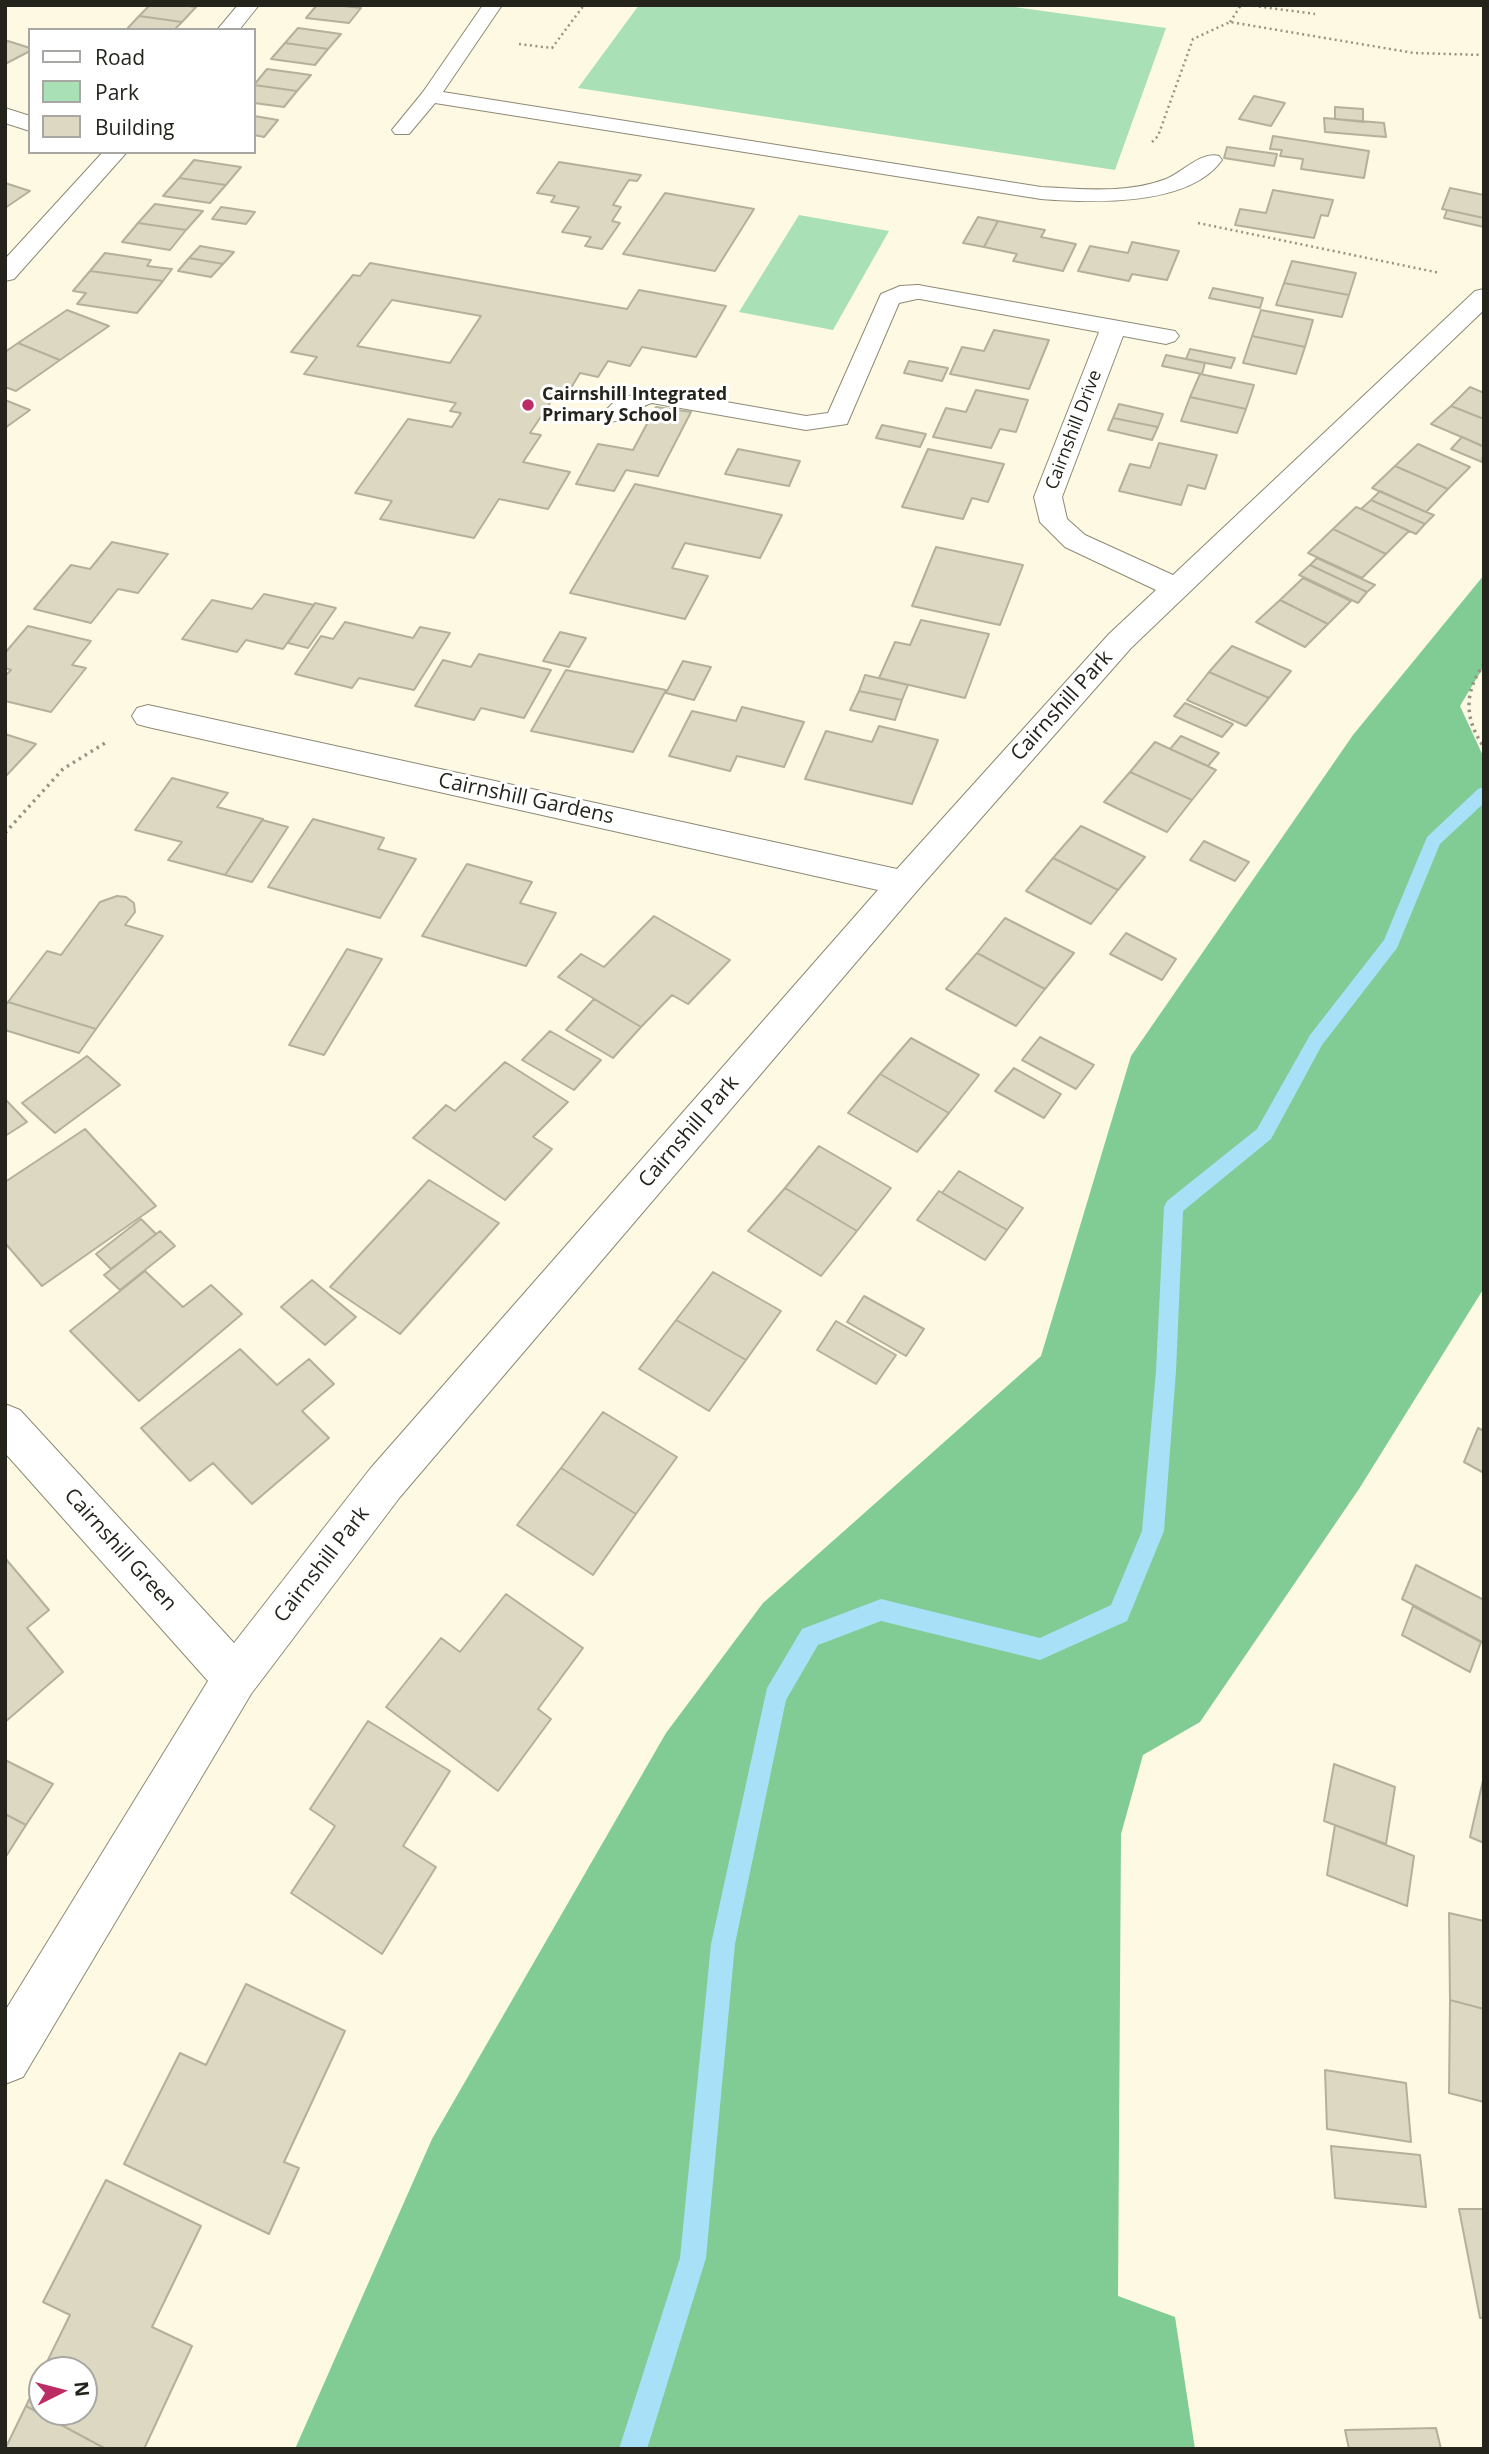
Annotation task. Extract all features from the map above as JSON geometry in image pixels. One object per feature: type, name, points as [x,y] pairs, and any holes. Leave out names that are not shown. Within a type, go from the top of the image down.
[{"type":"street","points":[[229,28],[249,5]]},
{"type":"street","points":[[5,115],[28,123]]},
{"type":"street","points":[[5,274],[112,154]]},
{"type":"street","points":[[918,292],[1166,336]]},
{"type":"street","name":"Cairnshill Park","points":[[5,2059],[235,1678],[385,1483],[904,883],[1120,641],[1484,296]]},
{"type":"street","name":"Cairnshill Drive","points":[[1114,327],[1048,497],[1054,522],[1075,541],[1175,587]]},
{"type":"street","name":"Cairnshill Gardens","points":[[148,716],[904,883]]},
{"type":"street","name":"Cairnshill Green","points":[[5,1423],[235,1678]]},
{"type":"lane","points":[[402,130],[430,96],[493,5]]},
{"type":"lane","points":[[430,96],[1041,193],[1107,196],[1149,191],[1199,172],[1212,160]]},
{"type":"lane","points":[[612,416],[620,407],[631,401],[652,396],[806,423],[838,419],[890,299],[900,293],[918,292]]},
{"type":"path","points":[[469,39],[552,48],[584,5]]},
{"type":"path","points":[[1230,22],[1241,5]]},
{"type":"path","points":[[1248,5],[1315,14]]},
{"type":"path","points":[[1151,143],[1158,136],[1193,38],[1230,22],[1414,52],[1484,55]]},
{"type":"path","points":[[1198,223],[1445,274]]},
{"type":"path","points":[[1484,664],[1474,676],[1466,710],[1476,738],[1484,747]]},
{"type":"path","points":[[5,833],[63,769],[148,716]]},
{"type":"green space","points":[[639,5],[1000,5],[1166,28],[1115,170],[578,88]]},
{"type":"green space","points":[[799,215],[889,231],[833,330],[739,312]]},
{"type":"green space","points":[[1484,575],[1484,666],[1460,706],[1484,758],[1484,1288],[1359,1489],[1200,1722],[1143,1755],[1121,1834],[1118,2296],[1175,2317],[1195,2449],[295,2449],[432,2139],[666,1733],[763,1603],[1041,1356],[1131,1056],[1353,735]]},
{"type":"building","points":[[150,5],[196,7],[182,22],[139,16]]},
{"type":"building","points":[[317,5],[361,8],[349,23],[306,18]]},
{"type":"building","points":[[139,16],[182,22],[176,28],[128,28]]},
{"type":"building","points":[[298,28],[341,34],[328,49],[285,43]]},
{"type":"building","points":[[5,42],[28,47],[28,52],[5,64]]},
{"type":"building","points":[[285,43],[328,49],[315,65],[271,59]]},
{"type":"building","points":[[267,69],[311,75],[297,91],[256,85]]},
{"type":"building","points":[[256,85],[297,91],[284,107],[256,103]]},
{"type":"building","points":[[1254,96],[1285,103],[1271,126],[1239,119]]},
{"type":"building","points":[[1335,107],[1363,109],[1363,122],[1335,119]]},
{"type":"building","points":[[256,116],[278,120],[264,137],[256,135]]},
{"type":"building","points":[[1324,118],[1384,123],[1386,137],[1325,132]]},
{"type":"building","points":[[1273,136],[1369,151],[1364,178],[1301,169],[1303,159],[1280,156],[1282,150],[1270,149]]},
{"type":"building","points":[[1227,147],[1277,154],[1274,166],[1224,158]]},
{"type":"building","points":[[194,160],[241,167],[226,185],[179,178]]},
{"type":"building","points":[[559,162],[641,175],[637,181],[629,180],[613,205],[621,207],[612,221],[620,223],[602,249],[585,246],[591,237],[562,232],[579,207],[551,202],[555,196],[537,193]]},
{"type":"building","points":[[179,178],[226,185],[210,203],[163,196]]},
{"type":"building","points":[[5,183],[30,191],[5,208]]},
{"type":"building","points":[[1450,188],[1484,195],[1484,218],[1442,209]]},
{"type":"building","points":[[1273,190],[1333,200],[1328,216],[1321,215],[1314,238],[1235,225],[1240,209],[1266,213]]},
{"type":"building","points":[[665,193],[754,209],[715,271],[623,254]]},
{"type":"building","points":[[155,204],[203,211],[186,230],[138,223]]},
{"type":"building","points":[[221,207],[255,212],[246,224],[212,219]]},
{"type":"building","points":[[1447,210],[1484,218],[1484,227],[1444,218]]},
{"type":"building","points":[[978,217],[998,221],[984,247],[963,243]]},
{"type":"building","points":[[998,221],[1045,230],[1041,237],[1076,244],[1063,271],[1013,261],[1017,254],[984,247]]},
{"type":"building","points":[[138,223],[186,230],[170,250],[122,242]]},
{"type":"building","points":[[1132,242],[1179,251],[1167,280],[1132,274],[1129,281],[1078,271],[1090,246],[1128,253]]},
{"type":"building","points":[[200,246],[234,252],[223,264],[189,258]]},
{"type":"building","points":[[105,253],[151,260],[147,266],[172,269],[163,281],[90,271]]},
{"type":"building","points":[[189,258],[223,264],[211,277],[178,271]]},
{"type":"building","points":[[1292,261],[1356,273],[1349,295],[1284,283]]},
{"type":"building","points":[[370,263],[627,309],[639,290],[726,306],[696,357],[642,347],[630,366],[608,361],[598,377],[580,373],[566,396],[556,394],[530,433],[541,435],[523,462],[570,472],[548,509],[499,499],[474,538],[380,519],[392,501],[355,493],[408,419],[452,427],[461,413],[450,411],[456,403],[304,374],[317,357],[291,352],[353,275],[360,276]],"holes":[[[392,300],[481,316],[450,363],[357,346]]]},
{"type":"building","points":[[90,271],[163,281],[137,313],[77,304],[86,293],[73,291]]},
{"type":"building","points":[[1284,283],[1349,295],[1342,317],[1276,305]]},
{"type":"building","points":[[1213,288],[1263,298],[1260,308],[1209,298]]},
{"type":"building","points":[[67,310],[109,326],[60,360],[18,343]]},
{"type":"building","points":[[1261,310],[1313,320],[1305,347],[1252,336]]},
{"type":"building","points":[[994,330],[1049,340],[1029,389],[950,374],[962,347],[984,351]]},
{"type":"building","points":[[1252,336],[1305,347],[1296,374],[1243,363]]},
{"type":"building","points":[[18,343],[60,360],[16,391],[5,387],[5,352]]},
{"type":"building","points":[[1190,349],[1235,358],[1231,368],[1186,359]]},
{"type":"building","points":[[1166,355],[1205,363],[1202,374],[1162,366]]},
{"type":"building","points":[[909,361],[948,368],[942,381],[904,373]]},
{"type":"building","points":[[1200,374],[1254,385],[1246,409],[1190,397]]},
{"type":"building","points":[[1470,387],[1484,393],[1484,419],[1451,406]]},
{"type":"building","points":[[976,390],[1028,400],[1016,432],[1000,429],[991,448],[933,437],[946,408],[966,412]]},
{"type":"building","points":[[1190,397],[1246,409],[1237,433],[1181,421]]},
{"type":"building","points":[[5,400],[30,410],[5,428]]},
{"type":"building","points":[[1119,404],[1163,414],[1158,427],[1113,418]]},
{"type":"building","points":[[1451,406],[1484,419],[1483,446],[1431,424]]},
{"type":"building","points":[[656,407],[691,412],[658,476],[626,470],[614,491],[576,484],[598,444],[633,450]]},
{"type":"building","points":[[1113,418],[1158,427],[1152,440],[1108,430]]},
{"type":"building","points":[[882,425],[926,434],[920,447],[876,438]]},
{"type":"building","points":[[1462,437],[1484,447],[1482,462],[1451,449]]},
{"type":"building","points":[[1159,443],[1217,455],[1205,489],[1188,485],[1181,505],[1119,491],[1130,464],[1150,468]]},
{"type":"building","points":[[1418,444],[1470,467],[1448,489],[1395,466]]},
{"type":"building","points":[[738,449],[800,461],[789,486],[725,474]]},
{"type":"building","points":[[928,449],[1004,464],[988,502],[972,498],[963,519],[902,507]]},
{"type":"building","points":[[1395,466],[1448,489],[1426,512],[1372,488]]},
{"type":"building","points":[[635,484],[782,515],[760,558],[685,543],[672,568],[708,576],[685,619],[570,593]]},
{"type":"building","points":[[1380,491],[1434,515],[1425,524],[1371,500]]},
{"type":"building","points":[[1371,500],[1425,524],[1416,534],[1361,509]]},
{"type":"building","points":[[1356,507],[1409,531],[1386,554],[1333,529]]},
{"type":"building","points":[[1333,529],[1386,554],[1362,578],[1308,553]]},
{"type":"building","points":[[112,542],[168,554],[138,593],[118,589],[91,623],[34,609],[71,565],[90,569]]},
{"type":"building","points":[[936,547],[1023,565],[1000,625],[912,606]]},
{"type":"building","points":[[1317,558],[1375,585],[1367,592],[1310,565]]},
{"type":"building","points":[[1310,565],[1367,592],[1358,603],[1299,575]]},
{"type":"building","points":[[1303,578],[1351,601],[1328,624],[1280,600]]},
{"type":"building","points":[[264,594],[314,605],[283,649],[246,640],[237,652],[182,639],[212,600],[252,609]]},
{"type":"building","points":[[1280,600],[1328,624],[1305,647],[1256,622]]},
{"type":"building","points":[[315,603],[336,608],[308,648],[288,643]]},
{"type":"building","points":[[921,620],[989,634],[965,698],[879,678],[895,642],[910,645]]},
{"type":"building","points":[[345,622],[413,638],[420,627],[450,633],[414,690],[359,678],[352,688],[295,674],[321,636],[333,639]]},
{"type":"building","points":[[28,626],[91,641],[72,665],[86,668],[51,712],[5,701],[5,676],[11,670],[5,668],[5,653]]},
{"type":"building","points":[[560,632],[586,638],[569,667],[543,661]]},
{"type":"building","points":[[1232,646],[1291,671],[1269,698],[1209,672]]},
{"type":"building","points":[[479,654],[551,670],[524,718],[481,708],[474,720],[415,706],[443,660],[471,667]]},
{"type":"building","points":[[683,661],[711,667],[694,700],[666,693]]},
{"type":"building","points":[[566,670],[666,690],[633,752],[531,731]]},
{"type":"building","points":[[1209,672],[1269,698],[1246,726],[1187,700]]},
{"type":"building","points":[[865,675],[908,685],[902,700],[859,691]]},
{"type":"building","points":[[859,691],[902,700],[895,720],[850,710]]},
{"type":"building","points":[[1185,703],[1233,724],[1222,737],[1174,716]]},
{"type":"building","points":[[742,707],[804,722],[784,767],[737,756],[730,771],[669,756],[692,711],[736,721]]},
{"type":"building","points":[[879,726],[938,740],[912,804],[805,779],[826,731],[872,742]]},
{"type":"building","points":[[5,734],[36,744],[5,777]]},
{"type":"building","points":[[1181,736],[1219,753],[1208,766],[1170,749]]},
{"type":"building","points":[[1155,742],[1216,770],[1192,800],[1130,772]]},
{"type":"building","points":[[1130,772],[1192,800],[1167,832],[1104,802]]},
{"type":"building","points":[[172,778],[228,793],[217,807],[263,819],[225,875],[168,860],[182,842],[135,830]]},
{"type":"building","points":[[313,819],[384,838],[378,849],[416,859],[380,918],[268,887]]},
{"type":"building","points":[[262,820],[288,827],[252,882],[225,875]]},
{"type":"building","points":[[1081,826],[1145,857],[1118,890],[1053,858]]},
{"type":"building","points":[[1204,841],[1249,862],[1235,881],[1190,860]]},
{"type":"building","points":[[1053,858],[1118,890],[1091,924],[1026,891]]},
{"type":"building","points":[[467,864],[532,882],[520,903],[556,913],[526,966],[422,936]]},
{"type":"building","points":[[117,896],[126,897],[134,903],[135,912],[125,925],[163,936],[96,1029],[8,1002],[47,951],[61,955],[100,902]]},
{"type":"building","points":[[654,916],[730,960],[688,1004],[672,995],[641,1027],[558,977],[581,954],[604,967]]},
{"type":"building","points":[[1005,918],[1074,953],[1045,989],[977,953]]},
{"type":"building","points":[[1126,933],[1176,959],[1162,980],[1110,954]]},
{"type":"building","points":[[347,949],[382,959],[324,1055],[289,1045]]},
{"type":"building","points":[[977,953],[1045,989],[1016,1026],[946,989]]},
{"type":"building","points":[[594,999],[641,1027],[613,1058],[566,1030]]},
{"type":"building","points":[[8,1002],[96,1029],[79,1053],[5,1030],[5,1006]]},
{"type":"building","points":[[550,1031],[601,1060],[574,1090],[522,1060]]},
{"type":"building","points":[[1040,1037],[1094,1065],[1076,1089],[1022,1060]]},
{"type":"building","points":[[911,1038],[979,1075],[949,1113],[880,1074]]},
{"type":"building","points":[[87,1056],[120,1085],[55,1133],[22,1103]]},
{"type":"building","points":[[505,1062],[568,1102],[533,1137],[552,1149],[505,1200],[413,1138],[446,1105],[455,1111]]},
{"type":"building","points":[[1014,1068],[1061,1094],[1044,1118],[995,1091]]},
{"type":"building","points":[[880,1074],[949,1113],[917,1152],[848,1113]]},
{"type":"building","points":[[5,1099],[27,1122],[5,1136]]},
{"type":"building","points":[[85,1129],[156,1206],[42,1286],[5,1243],[5,1182]]},
{"type":"building","points":[[819,1146],[891,1188],[857,1231],[785,1188]]},
{"type":"building","points":[[959,1171],[1023,1208],[1007,1230],[942,1193]]},
{"type":"building","points":[[429,1180],[499,1223],[400,1334],[330,1287]]},
{"type":"building","points":[[785,1188],[857,1231],[821,1276],[748,1231]]},
{"type":"building","points":[[939,1191],[1007,1230],[985,1260],[917,1220]]},
{"type":"building","points":[[141,1219],[156,1234],[111,1269],[96,1254]]},
{"type":"building","points":[[160,1231],[175,1246],[120,1290],[104,1275]]},
{"type":"building","points":[[145,1271],[183,1307],[211,1285],[242,1314],[139,1401],[70,1331]]},
{"type":"building","points":[[713,1272],[781,1311],[746,1360],[676,1320]]},
{"type":"building","points":[[312,1280],[356,1317],[325,1345],[281,1307]]},
{"type":"building","points":[[864,1296],[924,1329],[906,1356],[847,1322]]},
{"type":"building","points":[[676,1320],[746,1360],[709,1411],[639,1369]]},
{"type":"building","points":[[836,1321],[896,1355],[876,1384],[817,1350]]},
{"type":"building","points":[[240,1349],[277,1385],[309,1359],[334,1384],[302,1411],[329,1438],[252,1504],[213,1463],[190,1481],[141,1428]]},
{"type":"building","points":[[603,1412],[677,1457],[636,1514],[561,1468]]},
{"type":"building","points":[[1478,1428],[1484,1431],[1484,1473],[1464,1462]]},
{"type":"building","points":[[561,1468],[636,1514],[593,1575],[517,1525]]},
{"type":"building","points":[[5,1558],[49,1610],[27,1628],[63,1672],[5,1722]]},
{"type":"building","points":[[1416,1565],[1484,1600],[1484,1643],[1402,1599]]},
{"type":"building","points":[[506,1594],[583,1648],[538,1709],[551,1719],[498,1791],[386,1707],[441,1638],[460,1652]]},
{"type":"building","points":[[1413,1606],[1481,1642],[1470,1672],[1402,1635]]},
{"type":"building","points":[[368,1721],[450,1771],[403,1846],[436,1867],[382,1954],[291,1893],[335,1826],[310,1809]]},
{"type":"building","points":[[5,1760],[53,1784],[26,1825],[5,1814]]},
{"type":"building","points":[[1334,1764],[1395,1787],[1386,1844],[1324,1821]]},
{"type":"building","points":[[1484,1776],[1484,1843],[1470,1837]]},
{"type":"building","points":[[5,1814],[26,1825],[5,1858]]},
{"type":"building","points":[[1335,1825],[1414,1856],[1407,1906],[1327,1875]]},
{"type":"building","points":[[1449,1913],[1484,1921],[1484,2009],[1450,2000]]},
{"type":"building","points":[[246,1984],[345,2031],[284,2162],[299,2168],[269,2234],[124,2164],[180,2053],[206,2065]]},
{"type":"building","points":[[1450,2000],[1484,2009],[1484,2102],[1449,2093]]},
{"type":"building","points":[[1325,2070],[1406,2083],[1411,2142],[1327,2129]]},
{"type":"building","points":[[1331,2146],[1420,2155],[1426,2207],[1335,2198]]},
{"type":"building","points":[[106,2180],[201,2226],[152,2327],[192,2346],[144,2449],[106,2449],[63,2426],[98,2426],[98,2356],[50,2356],[70,2315],[43,2302]]},
{"type":"building","points":[[1459,2209],[1484,2209],[1484,2318],[1480,2318]]},
{"type":"building","points":[[26,2406],[28,2426],[63,2426],[106,2449],[5,2449]]},
{"type":"building","points":[[1436,2428],[1441,2449],[1349,2449],[1345,2430]]},
{"type":"waterway","points":[[633,2449],[693,2258],[723,1944],[775,1696],[810,1637],[881,1610],[1040,1649],[1119,1613],[1153,1531],[1166,1371],[1174,1207],[1264,1134],[1316,1040],[1391,943],[1433,841],[1484,793]]},
{"type":"place","name":"Cairnshill Integrated Primary School","points":[[528,405]]}]
